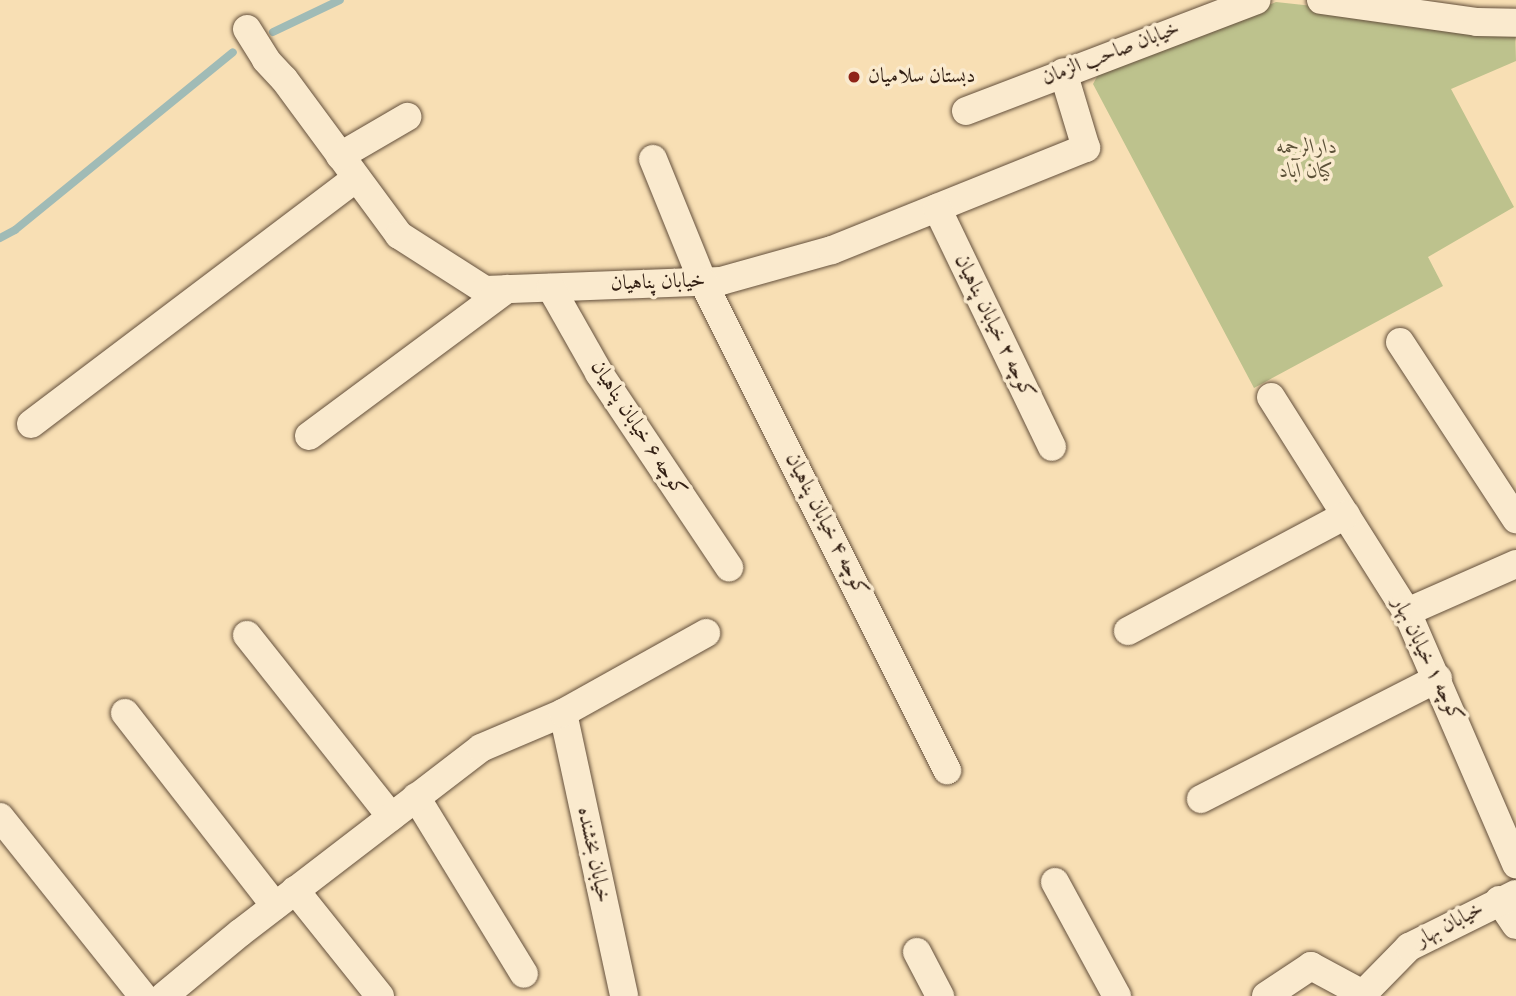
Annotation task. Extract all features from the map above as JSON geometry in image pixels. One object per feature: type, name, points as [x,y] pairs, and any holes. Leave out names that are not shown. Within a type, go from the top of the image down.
[{"type":"street","name":"خیابان صاحب الزمان","points":[[966,111],[1258,0]]},
{"type":"street","points":[[1321,0],[1477,22],[1516,23]]},
{"type":"street","name":"خیابان پناهیان","points":[[247,29],[266,60],[399,235],[485,290],[721,281],[832,250],[1086,148],[1063,72]]},
{"type":"street","points":[[32,424],[407,117]]},
{"type":"street","name":"کوچه ۴ خیابان پناهیان","points":[[653,159],[703,282],[947,770]]},
{"type":"street","name":"کوچه ۲ خیابان پناهیان","points":[[937,208],[1052,447]]},
{"type":"street","name":"کوچه ۶ خیابان پناهیان","points":[[551,288],[599,373],[729,567]]},
{"type":"street","points":[[309,436],[508,289]]},
{"type":"street","points":[[1400,342],[1516,519]]},
{"type":"street","name":"کوچه ۱ خیابان بهار","points":[[1271,397],[1408,612],[1516,864]]},
{"type":"street","points":[[1128,631],[1346,515]]},
{"type":"street","points":[[1408,612],[1516,564]]},
{"type":"street","points":[[172,993],[285,898],[481,748],[563,713],[706,634]]},
{"type":"street","points":[[247,635],[391,817]]},
{"type":"street","points":[[1201,799],[1438,678]]},
{"type":"street","points":[[125,713],[285,898],[380,996]]},
{"type":"street","name":"خیابان بخشنده","points":[[563,713],[624,996]]},
{"type":"street","points":[[416,797],[524,974]]},
{"type":"street","points":[[0,817],[144,996]]},
{"type":"street","points":[[1055,882],[1117,996]]},
{"type":"street","points":[[1508,897],[1516,925]]},
{"type":"street","name":"خیابان بهار","points":[[1362,995],[1409,947],[1508,897]]},
{"type":"street","points":[[917,952],[940,996]]},
{"type":"street","points":[[1266,996],[1311,966],[1362,995]]},
{"type":"green space","name":"دارالرحمه کیان آباد","points":[[1276,2],[1515,28],[1516,61],[1451,89],[1514,207],[1428,257],[1443,286],[1254,388],[1093,84],[1099,73]]},
{"type":"waterway","points":[[273,32],[340,0]]},
{"type":"waterway","points":[[0,238],[15,230],[233,52]]},
{"type":"place","name":"دبستان سلامیان","points":[[854,77]]}]
